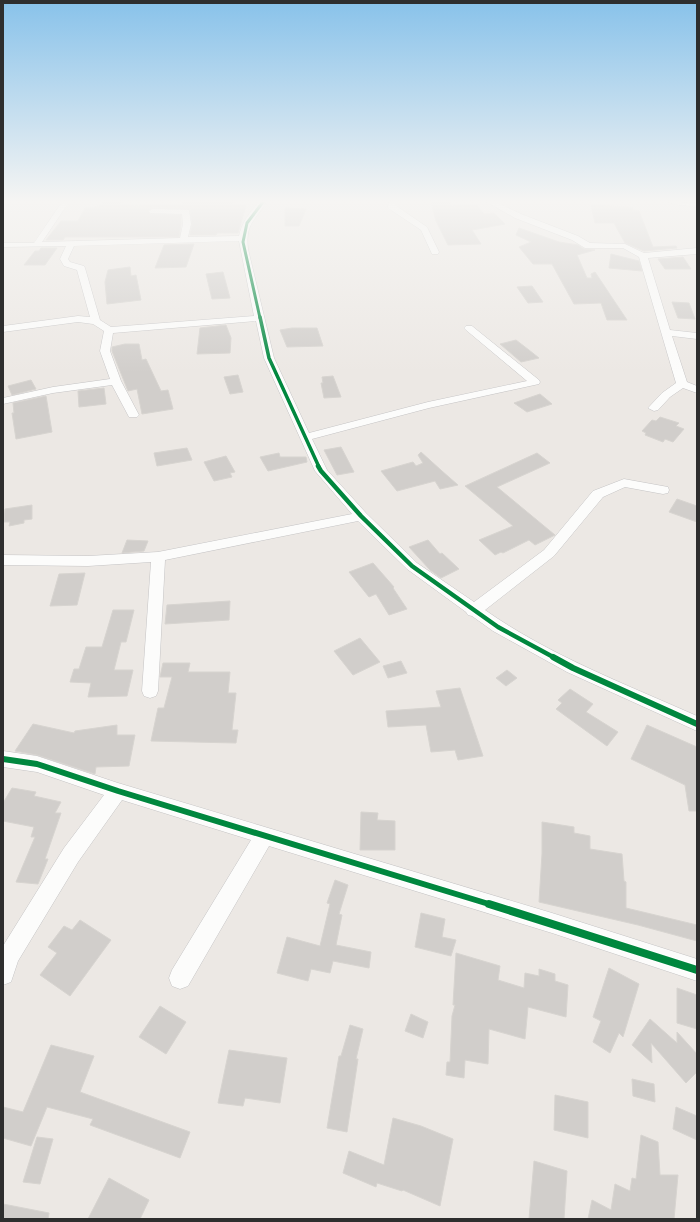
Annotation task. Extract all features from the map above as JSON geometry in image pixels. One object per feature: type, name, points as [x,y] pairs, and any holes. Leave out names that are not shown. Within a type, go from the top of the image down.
[{"type":"street","points":[[64,259],[67,264],[81,268],[96,321]]},
{"type":"street","points":[[247,259],[269,358],[321,471],[361,516],[412,566],[498,627],[573,668],[697,724]]},
{"type":"street","points":[[644,259],[682,384]]},
{"type":"street","points":[[3,329],[78,319],[96,321],[109,330],[260,318]]},
{"type":"street","points":[[306,437],[428,405],[535,382],[469,328]]},
{"type":"street","points":[[109,330],[105,351],[116,381],[133,415]]},
{"type":"street","points":[[665,332],[697,336]]},
{"type":"street","points":[[3,401],[53,390],[116,381]]},
{"type":"street","points":[[682,384],[697,390]]},
{"type":"street","points":[[654,408],[666,395],[682,384]]},
{"type":"street","points":[[474,611],[549,553],[598,494],[624,483],[663,490]]},
{"type":"street","points":[[3,560],[88,561],[158,557],[361,516]]},
{"type":"street","points":[[150,691],[158,557]]},
{"type":"street","points":[[3,759],[37,764],[118,791],[552,923],[697,970]]},
{"type":"street","points":[[3,974],[9,956],[71,855],[118,791]]},
{"type":"street","points":[[180,978],[264,836]]},
{"type":"building","points":[[29,259],[49,259],[45,265],[24,265]]},
{"type":"building","points":[[159,259],[189,259],[186,267],[155,268]]},
{"type":"building","points":[[529,259],[579,259],[587,278],[592,278],[591,274],[595,272],[627,320],[607,320],[601,303],[574,304],[552,264],[533,264]]},
{"type":"building","points":[[610,259],[631,259],[639,261],[642,271],[609,268]]},
{"type":"building","points":[[658,259],[684,259],[691,269],[665,269]]},
{"type":"building","points":[[130,267],[131,276],[136,275],[141,300],[107,304],[105,282],[108,270]]},
{"type":"building","points":[[223,272],[230,298],[212,299],[206,274]]},
{"type":"building","points":[[532,286],[543,302],[528,303],[517,287]]},
{"type":"building","points":[[672,302],[689,303],[695,319],[678,318]]},
{"type":"building","points":[[226,325],[231,338],[230,353],[197,354],[200,328]]},
{"type":"building","points":[[292,328],[317,328],[323,346],[287,347],[280,330]]},
{"type":"building","points":[[516,340],[539,358],[521,362],[500,344]]},
{"type":"building","points":[[125,344],[139,344],[142,360],[146,359],[161,391],[168,390],[173,409],[142,414],[137,389],[128,391],[112,351],[112,347]]},
{"type":"building","points":[[238,375],[243,392],[230,394],[224,377]]},
{"type":"building","points":[[333,376],[341,397],[324,398],[321,383],[323,383],[322,377]]},
{"type":"building","points":[[31,380],[36,389],[12,395],[8,386]]},
{"type":"building","points":[[104,388],[106,404],[79,407],[78,391]]},
{"type":"building","points":[[540,394],[552,404],[527,412],[514,403]]},
{"type":"building","points":[[46,396],[52,432],[16,439],[12,413],[14,413],[13,403]]},
{"type":"building","points":[[660,417],[679,423],[676,426],[684,429],[673,442],[665,439],[663,442],[645,435],[646,433],[642,431],[652,420],[656,421]]},
{"type":"building","points":[[341,447],[354,472],[337,475],[324,450]]},
{"type":"building","points":[[187,448],[192,460],[157,466],[154,453]]},
{"type":"building","points":[[421,452],[458,485],[440,489],[435,481],[397,491],[381,471],[413,462],[416,466],[423,463],[418,455]]},
{"type":"building","points":[[279,453],[280,457],[306,457],[307,462],[268,471],[260,457]]},
{"type":"building","points":[[537,453],[550,463],[497,487],[555,535],[535,545],[529,540],[503,553],[501,552],[495,555],[479,540],[513,526],[465,486]]},
{"type":"building","points":[[226,456],[235,472],[230,473],[232,477],[214,481],[204,462]]},
{"type":"building","points":[[677,499],[697,506],[697,522],[669,512]]},
{"type":"building","points":[[32,505],[32,519],[24,520],[24,523],[9,526],[10,522],[4,522],[5,509]]},
{"type":"building","points":[[127,540],[148,541],[144,551],[122,553]]},
{"type":"building","points":[[428,540],[440,554],[442,553],[459,569],[441,578],[430,570],[409,547]]},
{"type":"building","points":[[373,563],[394,587],[393,588],[407,609],[389,615],[376,594],[369,597],[349,572]]},
{"type":"building","points":[[85,573],[77,605],[50,606],[59,574]]},
{"type":"building","points":[[230,601],[229,620],[165,624],[167,605]]},
{"type":"building","points":[[113,610],[134,610],[126,642],[121,642],[114,670],[133,670],[127,696],[88,697],[91,683],[70,682],[74,669],[79,669],[86,647],[102,647]]},
{"type":"building","points":[[360,638],[380,662],[353,675],[334,651]]},
{"type":"building","points":[[401,661],[407,673],[388,678],[383,666]]},
{"type":"building","points":[[163,663],[190,663],[188,672],[230,672],[228,693],[236,693],[232,730],[238,730],[236,743],[151,741],[158,708],[164,708],[172,677],[160,677]]},
{"type":"building","points":[[507,670],[517,678],[506,686],[496,678]]},
{"type":"building","points":[[460,688],[483,756],[458,760],[455,750],[431,752],[426,725],[388,727],[386,711],[441,707],[436,691]]},
{"type":"building","points":[[570,689],[593,704],[586,712],[618,732],[607,746],[556,709],[562,703],[558,700]]},
{"type":"building","points":[[33,724],[74,733],[75,731],[117,725],[117,735],[135,735],[129,766],[96,767],[95,774],[37,755],[15,751]]},
{"type":"building","points":[[647,725],[697,747],[697,811],[689,811],[685,785],[631,759]]},
{"type":"building","points":[[12,788],[36,792],[34,796],[61,802],[55,813],[61,813],[45,859],[48,859],[38,884],[16,882],[35,837],[31,837],[34,827],[3,821],[3,803]]},
{"type":"building","points":[[361,812],[378,813],[377,820],[395,821],[395,850],[360,850]]},
{"type":"building","points":[[542,822],[574,827],[574,833],[590,836],[590,849],[622,854],[624,881],[626,882],[626,908],[697,925],[697,941],[638,925],[539,902]]},
{"type":"building","points":[[335,880],[348,885],[339,914],[342,915],[336,945],[371,952],[369,968],[333,961],[330,973],[311,969],[308,981],[277,973],[287,937],[320,946],[330,904],[327,903]]},
{"type":"building","points":[[421,913],[445,919],[442,937],[456,940],[451,956],[415,947]]},
{"type":"building","points":[[80,920],[111,940],[70,996],[40,975],[57,953],[48,947],[64,926],[72,930]]},
{"type":"building","points":[[456,953],[500,966],[498,980],[524,988],[525,973],[539,976],[539,969],[555,974],[555,981],[568,985],[566,1017],[528,1007],[525,1039],[489,1029],[488,1064],[465,1060],[464,1078],[446,1075],[447,1062],[450,1062],[452,1016],[455,1005],[453,1005]]},
{"type":"building","points":[[609,968],[639,984],[623,1037],[619,1033],[610,1053],[593,1042],[601,1021],[593,1017]]},
{"type":"building","points":[[677,988],[697,995],[697,1029],[677,1023]]},
{"type":"building","points":[[160,1006],[186,1022],[166,1054],[139,1037]]},
{"type":"building","points":[[411,1014],[428,1022],[423,1038],[405,1031]]},
{"type":"building","points":[[650,1019],[677,1043],[677,1032],[697,1054],[697,1072],[686,1083],[651,1043],[652,1063],[632,1045]]},
{"type":"building","points":[[350,1025],[363,1029],[356,1059],[358,1059],[347,1132],[327,1128],[339,1056],[341,1056]]},
{"type":"building","points":[[51,1045],[94,1056],[80,1092],[190,1132],[180,1158],[90,1125],[93,1119],[47,1107],[31,1146],[3,1138],[3,1107],[23,1112]]},
{"type":"building","points":[[229,1050],[287,1058],[280,1103],[245,1098],[243,1106],[218,1103]]},
{"type":"building","points":[[632,1079],[654,1084],[655,1102],[633,1096]]},
{"type":"building","points":[[555,1095],[588,1102],[588,1138],[554,1130]]},
{"type":"building","points":[[676,1107],[697,1116],[697,1140],[673,1129]]},
{"type":"building","points":[[393,1118],[421,1126],[453,1139],[440,1206],[403,1190],[402,1191],[377,1183],[376,1187],[343,1173],[349,1151],[384,1165]]},
{"type":"building","points":[[641,1135],[658,1142],[660,1175],[678,1175],[674,1219],[588,1219],[592,1200],[611,1210],[615,1184],[630,1191],[632,1178],[636,1179]]},
{"type":"building","points":[[37,1137],[53,1139],[40,1184],[23,1182]]},
{"type":"building","points":[[534,1161],[567,1171],[564,1219],[529,1219]]},
{"type":"building","points":[[109,1178],[149,1200],[140,1219],[88,1219]]},
{"type":"building","points":[[3,1204],[49,1213],[48,1219],[3,1219]]},
{"type":"cycle path","points":[[246,259],[269,358],[321,471],[361,516],[412,566],[498,627],[573,668],[697,724]]},
{"type":"cycle path","points":[[3,759],[37,764],[118,791],[552,923],[697,970]]}]
